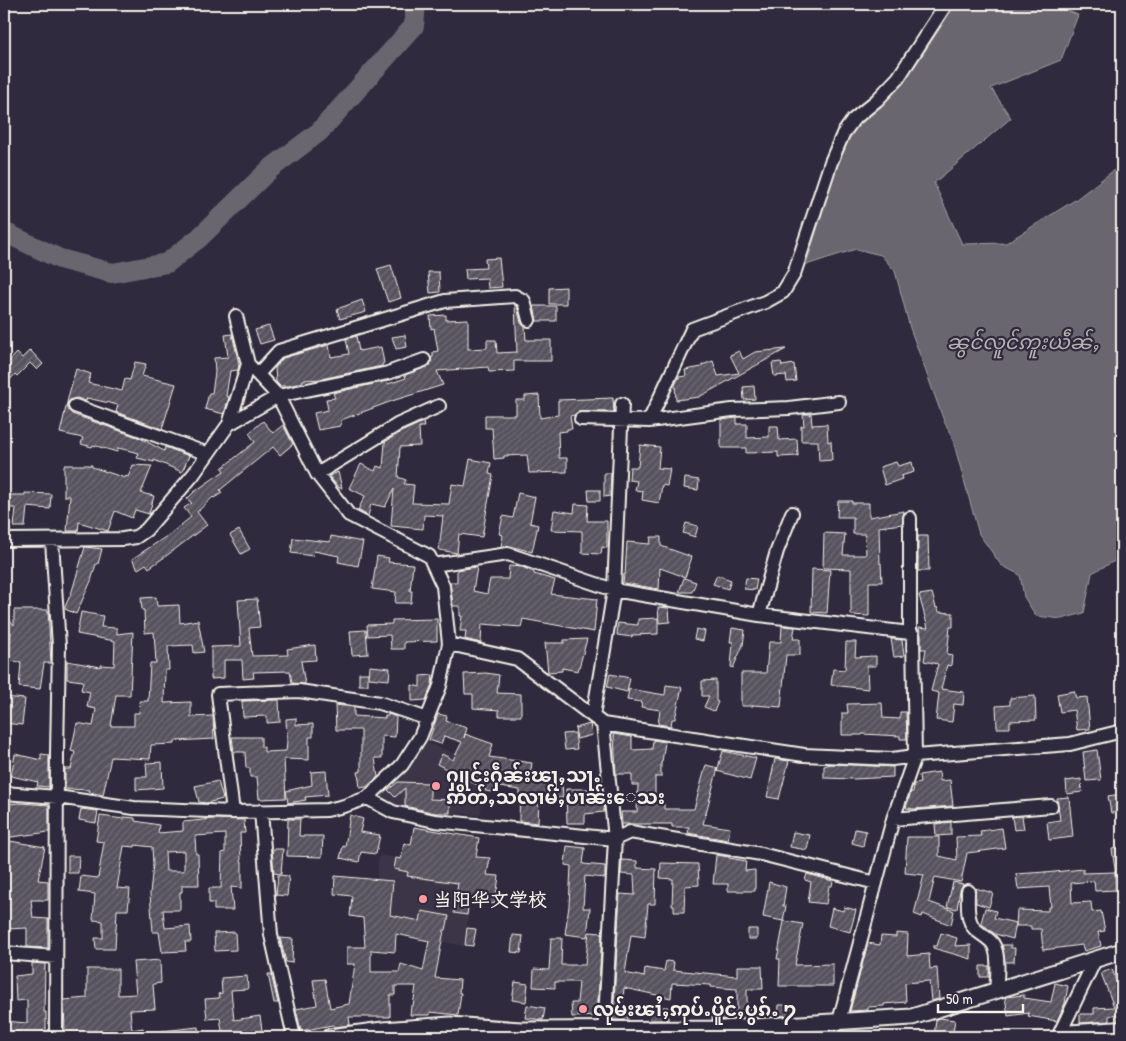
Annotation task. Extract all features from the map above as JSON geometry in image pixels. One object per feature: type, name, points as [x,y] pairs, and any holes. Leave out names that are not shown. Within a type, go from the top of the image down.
[{"type":"street","points":[[649,421],[692,329],[765,302],[783,292],[794,274],[830,162],[843,134],[853,120],[877,100],[898,78],[946,4]]},
{"type":"street","points":[[258,374],[279,351],[445,301],[515,296],[524,302],[529,320]]},
{"type":"street","points":[[4,793],[57,797],[134,808],[233,812],[327,810],[367,798],[402,765],[420,737],[440,686],[450,644],[443,586],[429,556],[350,515],[317,474],[278,396],[248,364],[236,316]]},
{"type":"street","points":[[229,424],[278,396],[388,373],[424,360]]},
{"type":"street","points":[[4,540],[123,539],[136,536],[146,530],[194,475],[229,424],[248,364]]},
{"type":"street","points":[[581,419],[649,421],[732,410],[789,408],[840,402]]},
{"type":"street","points":[[604,1034],[615,839],[598,720],[614,590],[622,404]]},
{"type":"street","points":[[75,406],[208,454]]},
{"type":"street","points":[[317,474],[397,425],[439,406]]},
{"type":"street","points":[[759,615],[777,551],[792,513]]},
{"type":"street","points":[[910,518],[910,633]]},
{"type":"street","points":[[52,541],[60,646],[56,1037]]},
{"type":"street","points":[[433,565],[508,554],[614,590],[759,615],[910,633],[914,636],[915,756],[893,819],[839,1022]]},
{"type":"street","points":[[450,644],[517,659],[598,720],[804,755],[892,759],[1070,744],[1122,731]]},
{"type":"street","points":[[233,812],[218,694],[300,691],[380,703],[428,719]]},
{"type":"street","points":[[367,798],[393,812],[435,821],[615,839],[630,832],[752,852],[876,883]]},
{"type":"street","points":[[893,819],[1051,806]]},
{"type":"street","points":[[261,811],[271,935],[294,1037]]},
{"type":"street","points":[[968,891],[970,922],[974,928],[992,943],[995,949],[998,972],[996,991]]},
{"type":"street","points":[[330,1037],[383,1030],[450,1025],[604,1034],[722,1029],[912,1017],[1122,951]]},
{"type":"street","points":[[4,953],[56,957]]},
{"type":"street","points":[[1060,1034],[1095,960]]},
{"type":"street","points":[[1060,1034],[1122,1028]]},
{"type":"street","points":[[521,1030],[541,1037]]},
{"type":"shaded area","name":"ႁူင်းႁဵၼ်းၽႃႇသႃႇ ဢိတ်ႇသလၢမ်ႇပၢၼ်းေသး","points":[[426,742],[488,767],[480,815],[374,809],[373,796],[402,776]]},
{"type":"shaded area","name":"当阳华文学校","points":[[379,855],[475,870],[464,946],[372,928]]},
{"type":"water","name":"ၼွင်လူင်ဢူးယဵၼ်ႇ","points":[[956,4],[1051,4],[1078,15],[1061,60],[991,88],[1011,118],[934,183],[962,244],[1006,243],[1075,200],[1122,164],[1122,557],[1092,573],[1084,613],[1062,619],[1036,616],[1024,597],[1020,575],[1001,565],[979,534],[952,437],[944,421],[910,328],[895,271],[881,255],[856,249],[806,265],[847,133],[857,120],[893,92],[915,66]]},
{"type":"building","points":[[499,258],[502,287],[488,288],[487,278],[466,279],[465,269],[486,268],[485,259]]},
{"type":"building","points":[[391,265],[401,298],[388,302],[377,269]]},
{"type":"building","points":[[428,272],[439,272],[440,292],[430,293]]},
{"type":"building","points":[[566,287],[566,304],[549,304],[549,288]]},
{"type":"building","points":[[362,300],[366,312],[340,319],[337,309]]},
{"type":"building","points":[[515,305],[517,306],[521,323],[525,327],[526,340],[551,340],[551,361],[514,361],[514,371],[489,372],[488,367],[437,371],[443,385],[341,420],[340,426],[318,430],[314,413],[328,410],[326,399],[335,398],[333,393],[387,381],[388,384],[406,378],[405,375],[430,366],[433,352],[438,351],[434,328],[431,329],[430,316],[446,315],[446,320],[468,319],[468,349],[487,348],[487,340],[496,340],[497,353],[517,352]]},
{"type":"building","points":[[534,306],[556,306],[556,321],[537,321]]},
{"type":"building","points":[[269,326],[274,340],[260,344],[255,330]]},
{"type":"building","points":[[232,334],[239,364],[238,370],[230,371],[226,396],[229,397],[224,414],[205,409],[209,393],[212,393],[215,372],[214,358],[228,357],[225,335]]},
{"type":"building","points":[[405,335],[407,347],[396,349],[392,337]]},
{"type":"building","points":[[356,336],[359,351],[381,347],[384,363],[382,366],[321,379],[303,380],[303,382],[289,386],[280,386],[276,382],[275,368],[283,358],[329,345],[331,357],[349,354],[346,339]]},
{"type":"building","points":[[786,349],[699,397],[676,400],[675,385],[679,377],[686,376],[685,370],[702,367],[702,365],[713,361],[718,376],[739,373],[730,355],[739,351],[743,359],[755,352]]},
{"type":"building","points":[[30,350],[43,364],[37,370],[30,363],[17,376],[15,374],[4,387],[4,367],[17,353],[22,358]]},
{"type":"building","points":[[135,362],[146,364],[142,376],[176,384],[162,429],[116,412],[118,405],[87,398],[86,401],[77,398],[70,400],[67,408],[72,414],[140,438],[164,451],[165,447],[189,456],[182,472],[154,460],[154,462],[137,458],[139,453],[118,448],[117,452],[93,445],[92,447],[81,444],[83,438],[60,433],[69,394],[76,369],[91,374],[88,383],[122,391],[125,379],[130,380]]},
{"type":"building","points":[[781,362],[782,366],[794,364],[796,381],[787,382],[786,375],[774,376],[772,363]]},
{"type":"building","points":[[754,386],[755,399],[744,400],[743,387]]},
{"type":"building","points":[[539,395],[540,418],[558,415],[558,400],[613,398],[614,412],[578,412],[570,416],[572,429],[558,432],[559,458],[567,458],[567,472],[529,473],[527,455],[504,456],[504,458],[494,459],[492,428],[485,428],[485,415],[516,415],[516,400],[525,400],[525,396]]},
{"type":"building","points":[[803,414],[811,414],[812,425],[827,424],[828,442],[831,441],[832,460],[819,461],[818,441],[801,441],[801,426],[804,426]]},
{"type":"building","points":[[737,418],[737,424],[747,424],[747,438],[769,437],[769,426],[778,426],[779,440],[797,439],[798,456],[778,457],[778,452],[746,453],[746,448],[721,448],[721,420]]},
{"type":"building","points":[[263,421],[273,433],[283,425],[293,444],[280,455],[273,447],[220,490],[222,493],[213,497],[197,512],[207,525],[149,568],[146,564],[138,569],[132,559],[170,534],[191,517],[184,508],[192,503],[187,499],[224,471],[222,468],[255,442],[249,433]]},
{"type":"building","points":[[423,422],[424,427],[419,427],[420,446],[400,447],[398,477],[406,480],[404,484],[414,485],[412,503],[449,504],[452,484],[465,486],[470,459],[491,463],[489,474],[493,475],[482,537],[459,534],[457,553],[439,550],[443,516],[424,515],[423,529],[391,526],[394,489],[385,507],[371,504],[368,516],[358,510],[365,496],[349,488],[361,464],[375,471],[377,466],[383,468],[385,442]]},
{"type":"building","points":[[640,445],[660,447],[658,468],[670,469],[667,486],[662,485],[659,503],[642,500],[643,491],[635,490],[637,481],[629,480],[630,467],[638,467]]},
{"type":"building","points":[[896,462],[898,466],[912,462],[914,472],[901,476],[902,479],[885,485],[880,467]]},
{"type":"building","points":[[64,465],[92,465],[92,467],[125,478],[126,476],[128,477],[133,465],[152,466],[141,493],[154,496],[149,514],[135,510],[132,518],[115,511],[108,531],[79,522],[78,531],[67,531],[70,496],[64,496]]},
{"type":"building","points":[[338,472],[342,488],[339,488],[329,476]]},
{"type":"building","points":[[604,473],[611,473],[610,496],[604,497]]},
{"type":"building","points":[[685,478],[699,480],[698,490],[684,488]]},
{"type":"building","points":[[588,490],[600,490],[600,501],[589,501]]},
{"type":"building","points":[[25,493],[51,494],[50,509],[27,507],[25,527],[14,527],[16,508],[4,508],[4,495],[25,495]]},
{"type":"building","points":[[518,493],[535,497],[530,523],[538,525],[532,552],[510,546],[501,547],[503,535],[499,534],[503,516],[513,518]]},
{"type":"building","points":[[838,501],[869,503],[869,517],[904,511],[902,524],[879,527],[882,582],[869,582],[869,616],[851,615],[851,569],[823,568],[824,533],[845,534],[843,555],[866,555],[865,534],[853,534],[853,517],[837,517]]},
{"type":"building","points":[[575,504],[588,505],[587,521],[607,521],[607,548],[602,547],[601,554],[582,553],[582,531],[551,530],[554,510],[574,513]]},
{"type":"building","points":[[686,523],[698,526],[695,537],[683,533]]},
{"type":"building","points":[[239,530],[250,549],[241,554],[230,535]]},
{"type":"building","points":[[331,536],[363,542],[358,566],[338,562],[339,556],[314,551],[313,556],[291,553],[293,538],[330,542]]},
{"type":"building","points":[[918,536],[928,536],[929,571],[918,571]]},
{"type":"building","points":[[651,537],[661,537],[661,546],[692,557],[685,577],[660,568],[659,589],[623,583],[627,542],[650,544]]},
{"type":"building","points":[[85,547],[102,549],[98,564],[96,564],[91,581],[76,614],[65,609],[65,607],[72,591]]},
{"type":"building","points":[[377,556],[389,558],[388,562],[413,564],[410,591],[412,591],[411,603],[395,603],[396,592],[372,589]]},
{"type":"building","points":[[509,566],[522,567],[534,572],[534,574],[555,580],[551,594],[597,599],[594,632],[523,619],[521,627],[482,624],[481,643],[465,639],[466,631],[460,631],[462,616],[460,616],[460,606],[453,606],[450,582],[457,582],[457,570],[477,567],[473,591],[487,594],[490,579],[508,579]]},
{"type":"building","points":[[812,569],[830,570],[827,613],[811,612]]},
{"type":"building","points":[[717,575],[731,580],[728,589],[713,584]]},
{"type":"building","points":[[684,578],[696,582],[692,592],[679,592]]},
{"type":"building","points":[[746,578],[757,579],[755,590],[744,589]]},
{"type":"building","points":[[932,593],[939,612],[953,613],[953,627],[950,627],[947,654],[952,655],[951,666],[947,665],[941,689],[964,692],[963,705],[954,704],[952,722],[936,720],[939,693],[931,691],[938,664],[924,661],[926,649],[921,649],[919,627],[928,628],[919,595]]},
{"type":"building","points":[[156,597],[157,606],[179,605],[180,623],[198,620],[204,652],[194,653],[193,645],[168,646],[169,670],[165,670],[164,703],[191,702],[191,717],[213,716],[214,739],[175,741],[175,744],[151,745],[150,759],[111,757],[103,795],[89,792],[90,790],[65,789],[65,769],[71,769],[75,752],[71,751],[77,723],[93,726],[96,709],[87,707],[90,692],[81,690],[83,681],[67,679],[67,661],[101,667],[101,665],[114,666],[115,641],[77,634],[81,612],[103,616],[101,627],[117,628],[117,634],[133,632],[130,695],[116,695],[111,726],[134,726],[134,713],[139,713],[140,701],[148,701],[150,663],[156,663],[154,632],[145,633],[144,610],[142,610],[141,598]]},
{"type":"building","points":[[257,599],[260,627],[249,628],[252,656],[288,655],[287,649],[315,645],[316,660],[301,661],[305,684],[292,683],[290,671],[253,672],[254,678],[243,679],[242,660],[224,660],[224,678],[211,679],[211,647],[241,646],[238,600]]},
{"type":"building","points":[[658,607],[669,608],[670,622],[659,623]]},
{"type":"building","points":[[14,610],[48,610],[51,663],[44,663],[40,689],[19,687],[21,662],[9,661],[11,632],[4,639],[4,614],[14,625]]},
{"type":"building","points":[[658,618],[658,634],[632,635],[632,637],[617,635],[618,623],[638,625],[638,619]]},
{"type":"building","points":[[437,619],[437,641],[404,642],[404,649],[391,649],[390,635],[368,636],[367,625],[392,624],[392,620]]},
{"type":"building","points":[[782,626],[795,627],[793,639],[800,639],[800,655],[786,655],[781,707],[741,706],[741,673],[766,673],[769,642],[781,642]]},
{"type":"building","points":[[732,628],[745,630],[743,645],[733,668],[731,667],[733,642],[730,642]]},
{"type":"building","points":[[696,629],[705,631],[703,641],[694,639]]},
{"type":"building","points":[[366,630],[368,654],[352,655],[350,631]]},
{"type":"building","points":[[587,639],[578,671],[562,668],[562,671],[548,672],[545,643],[564,643],[564,640]]},
{"type":"building","points":[[891,639],[902,640],[904,656],[894,657]]},
{"type":"building","points":[[846,642],[856,642],[855,657],[876,656],[876,666],[867,666],[868,689],[831,685],[833,669],[845,670]]},
{"type":"building","points":[[370,666],[390,668],[389,680],[369,678]]},
{"type":"building","points":[[359,673],[368,673],[368,685],[359,685]]},
{"type":"building","points":[[486,673],[499,675],[497,693],[521,694],[521,716],[499,716],[499,710],[473,708],[473,694],[465,694],[464,674]]},
{"type":"building","points":[[610,674],[630,678],[627,692],[607,687]]},
{"type":"building","points":[[433,675],[426,700],[412,701],[412,685],[420,687],[420,676]]},
{"type":"building","points":[[716,680],[716,701],[718,702],[714,711],[704,707],[709,696],[702,696],[702,681]]},
{"type":"building","points":[[666,685],[682,687],[675,719],[672,719],[671,726],[658,724],[660,710],[641,707],[642,702],[627,700],[629,689],[665,695]]},
{"type":"building","points":[[1074,691],[1076,698],[1087,697],[1090,729],[1077,730],[1074,710],[1060,712],[1057,694]]},
{"type":"building","points":[[1035,696],[1036,720],[1010,721],[1010,728],[997,728],[996,706],[1010,705],[1010,698]]},
{"type":"building","points":[[4,697],[25,699],[22,725],[4,723]]},
{"type":"building","points":[[279,700],[280,722],[267,723],[267,716],[243,717],[242,701]]},
{"type":"building","points":[[882,703],[883,718],[900,719],[900,712],[906,712],[907,739],[900,739],[900,736],[842,735],[842,713],[848,713],[847,704]]},
{"type":"building","points":[[335,705],[354,707],[354,716],[385,718],[388,714],[396,717],[395,737],[382,736],[382,758],[375,758],[378,777],[366,787],[360,788],[358,772],[361,771],[361,730],[336,730]]},
{"type":"building","points":[[438,714],[447,716],[446,721],[467,728],[465,734],[493,744],[489,757],[532,763],[529,783],[562,782],[563,798],[539,799],[538,823],[519,821],[520,790],[499,787],[498,793],[485,791],[486,789],[437,764],[442,754],[453,760],[462,742],[444,736],[441,744],[429,740]]},
{"type":"building","points":[[296,718],[296,725],[313,724],[313,737],[309,737],[309,760],[284,759],[286,798],[259,799],[257,777],[250,777],[250,768],[246,768],[245,752],[234,752],[232,737],[261,737],[261,747],[264,747],[264,752],[286,751],[286,719]]},
{"type":"building","points":[[590,724],[592,735],[577,739],[575,728]]},
{"type":"building","points":[[575,733],[577,749],[565,750],[563,734]]},
{"type":"building","points":[[614,734],[632,737],[632,750],[652,749],[653,740],[665,742],[661,762],[661,777],[655,777],[655,803],[664,804],[664,809],[694,809],[706,765],[718,768],[703,824],[730,828],[728,840],[688,833],[689,827],[672,827],[672,824],[622,824],[621,812],[637,812],[638,785],[632,785],[632,774],[616,774]]},
{"type":"building","points":[[1097,750],[1101,780],[1086,781],[1083,752]]},
{"type":"building","points":[[723,751],[756,758],[750,780],[717,771]]},
{"type":"building","points":[[15,754],[41,760],[41,754],[49,755],[49,787],[37,786],[38,782],[11,776]]},
{"type":"building","points":[[775,759],[789,761],[779,799],[767,797]]},
{"type":"building","points":[[162,762],[163,788],[136,790],[136,777],[147,777],[146,763]]},
{"type":"building","points":[[831,764],[893,767],[893,777],[824,778],[824,766]]},
{"type":"building","points":[[326,771],[328,795],[305,797],[306,800],[288,803],[286,791],[312,785],[311,772]]},
{"type":"building","points":[[939,772],[940,781],[950,780],[953,806],[906,808],[911,792],[913,792],[914,784],[920,783],[919,775]]},
{"type":"building","points":[[1081,779],[1082,792],[1067,794],[1066,781]]},
{"type":"building","points":[[594,780],[601,780],[604,812],[585,814],[585,823],[567,823],[566,789],[594,789]]},
{"type":"building","points":[[218,781],[223,799],[206,803],[199,802],[195,786]]},
{"type":"building","points":[[398,782],[430,783],[430,799],[450,800],[450,813],[435,813],[405,806],[405,788],[395,797],[388,790]]},
{"type":"building","points":[[1122,794],[1122,812],[1111,813],[1108,796]]},
{"type":"building","points":[[1069,797],[1073,837],[1049,840],[1047,822],[1060,820],[1057,798]]},
{"type":"building","points":[[4,804],[49,805],[49,832],[4,838]]},
{"type":"building","points":[[81,809],[98,811],[96,823],[79,820]]},
{"type":"building","points":[[350,815],[363,819],[360,832],[380,835],[376,854],[361,852],[359,862],[340,858],[343,846],[345,847]]},
{"type":"building","points":[[100,816],[124,819],[124,817],[135,818],[135,821],[159,825],[158,833],[183,831],[183,822],[213,819],[244,820],[245,833],[240,833],[242,888],[231,887],[233,910],[214,910],[214,903],[209,903],[209,888],[221,888],[222,853],[225,852],[225,834],[195,836],[196,854],[198,854],[199,885],[182,885],[180,910],[163,910],[165,928],[190,926],[191,942],[185,942],[186,951],[162,952],[159,932],[153,932],[150,894],[153,864],[152,847],[124,846],[117,888],[130,889],[128,910],[117,910],[115,949],[96,949],[95,938],[103,938],[103,921],[93,920],[95,894],[79,892],[81,876],[98,878],[104,842],[96,841]],"holes":[[[184,851],[184,871],[166,871],[165,852]]]},
{"type":"building","points":[[1022,816],[1024,829],[1014,830],[1012,817]]},
{"type":"building","points":[[288,819],[300,819],[299,836],[323,836],[322,857],[287,856]]},
{"type":"building","points":[[951,822],[951,835],[936,836],[935,824]]},
{"type":"building","points":[[414,827],[479,838],[476,857],[490,858],[487,875],[499,876],[495,904],[469,900],[467,915],[454,913],[458,883],[407,876],[408,872],[394,869],[396,858],[401,859],[404,843],[411,845]]},
{"type":"building","points":[[1002,828],[1005,848],[967,853],[961,882],[935,877],[929,902],[954,911],[951,925],[923,914],[922,917],[914,914],[924,875],[905,873],[907,837],[939,837],[939,856],[957,860],[956,837],[981,836],[980,831]]},
{"type":"building","points":[[855,829],[866,831],[863,846],[852,843]]},
{"type":"building","points":[[793,832],[810,835],[807,850],[790,847]]},
{"type":"building","points":[[4,840],[45,847],[38,880],[48,881],[48,900],[31,900],[33,918],[48,919],[48,948],[27,947],[27,928],[8,929],[7,910],[4,910]]},
{"type":"building","points":[[567,846],[585,848],[583,864],[605,866],[605,878],[585,876],[583,908],[590,908],[587,937],[565,934],[569,906],[571,866],[565,865]]},
{"type":"building","points":[[1122,847],[1122,882],[1117,882],[1112,849]]},
{"type":"building","points":[[272,849],[283,849],[281,874],[274,873]]},
{"type":"building","points":[[716,855],[746,861],[745,871],[755,870],[755,891],[728,891],[728,884],[713,884]]},
{"type":"building","points":[[68,856],[79,856],[78,873],[68,873]]},
{"type":"building","points":[[622,860],[637,861],[637,868],[656,869],[655,904],[648,904],[645,937],[631,935],[625,973],[644,977],[645,968],[664,971],[666,961],[674,962],[673,970],[737,976],[737,966],[762,966],[763,989],[747,989],[747,1009],[763,1008],[763,1017],[712,1020],[712,1010],[737,1009],[737,989],[711,987],[711,985],[672,983],[671,998],[624,988],[622,1008],[627,1008],[628,1020],[613,1020],[620,894],[635,895],[634,875],[621,874]]},
{"type":"building","points":[[661,863],[698,864],[699,885],[685,886],[684,912],[674,912],[674,906],[672,906],[673,879],[660,878]]},
{"type":"building","points":[[1083,869],[1083,873],[1115,872],[1116,890],[1095,891],[1094,881],[1071,883],[1072,903],[1091,902],[1092,912],[1101,911],[1105,931],[1098,932],[1101,946],[1084,951],[1082,945],[1043,950],[1041,929],[1031,929],[1031,926],[1016,926],[1017,910],[1048,911],[1048,907],[1051,907],[1049,887],[1018,889],[1016,874]]},
{"type":"building","points":[[807,874],[833,881],[832,886],[829,886],[826,904],[808,902],[811,882],[805,880]]},
{"type":"building","points":[[278,875],[289,876],[287,896],[276,895]]},
{"type":"building","points":[[335,876],[393,881],[390,915],[420,921],[422,911],[449,916],[446,930],[444,930],[435,978],[460,980],[459,993],[461,993],[458,1015],[430,1012],[430,1015],[410,1015],[416,986],[395,986],[395,995],[390,995],[390,1017],[349,1017],[350,1025],[335,1027],[332,1025],[301,1031],[296,1009],[317,1005],[313,980],[325,979],[330,1008],[349,1004],[355,964],[347,964],[347,947],[365,947],[363,918],[350,916],[352,896],[334,894]],"holes":[[[396,934],[429,941],[423,971],[401,964],[399,972],[371,972],[371,950],[395,952]]]},
{"type":"building","points":[[769,882],[786,887],[783,906],[786,906],[783,921],[763,917]]},
{"type":"building","points":[[953,882],[963,884],[960,890],[957,909],[947,907]]},
{"type":"building","points":[[975,888],[993,893],[989,907],[976,903]]},
{"type":"building","points":[[844,907],[856,910],[850,932],[828,926],[832,908],[843,911]]},
{"type":"building","points":[[985,908],[996,911],[994,918],[1016,923],[1013,939],[995,934],[981,923]]},
{"type":"building","points":[[784,921],[803,924],[795,965],[833,964],[833,986],[779,986],[780,959],[777,959]]},
{"type":"building","points":[[467,928],[476,929],[473,946],[465,945]]},
{"type":"building","points":[[748,929],[757,929],[757,939],[748,939]]},
{"type":"building","points":[[235,932],[236,950],[215,951],[214,933]]},
{"type":"building","points":[[589,932],[602,933],[597,1016],[572,1017],[571,1003],[577,1003],[579,982],[555,982],[555,988],[533,987],[534,969],[549,970],[551,938],[562,938],[561,965],[585,965]]},
{"type":"building","points":[[896,933],[908,934],[907,956],[929,954],[930,969],[937,968],[939,999],[931,1001],[929,981],[905,983],[906,1002],[868,1007],[868,1010],[850,1011],[868,943],[880,945],[881,936],[896,937]]},
{"type":"building","points":[[941,933],[957,938],[955,946],[971,945],[971,959],[933,948],[933,946],[937,946]]},
{"type":"building","points":[[513,935],[523,936],[521,953],[511,952]]},
{"type":"building","points":[[280,938],[293,939],[292,963],[286,962]]},
{"type":"building","points":[[1002,945],[1011,945],[1011,948],[1015,948],[1014,962],[1005,962]]},
{"type":"building","points":[[160,960],[161,983],[153,984],[155,1009],[130,1010],[132,1030],[143,1028],[144,1037],[97,1037],[96,1031],[65,1033],[64,1000],[87,998],[87,969],[118,969],[118,995],[136,994],[133,962]]},
{"type":"building","points":[[32,963],[45,964],[44,1012],[46,1012],[46,1032],[42,1032],[41,1037],[20,1037],[20,1032],[4,1031],[4,1021],[27,1023],[27,1000],[16,1001],[15,976],[32,974]]},
{"type":"building","points":[[980,966],[989,966],[989,977],[980,977]]},
{"type":"building","points":[[1112,969],[1120,991],[1122,990],[1122,1020],[1118,1020],[1116,1014],[1109,1016],[1109,1021],[1080,1023],[1080,1014],[1094,1014],[1094,1008],[1114,1007],[1101,973]]},
{"type":"building","points":[[268,974],[271,974],[278,1003],[274,1003]]},
{"type":"building","points":[[247,976],[248,989],[231,990],[234,1020],[260,1016],[263,1037],[223,1037],[220,1018],[207,1019],[205,999],[219,998],[218,994],[222,993],[221,978]]},
{"type":"building","points":[[515,982],[528,984],[526,1002],[512,1000]]},
{"type":"building","points":[[1055,983],[1068,986],[1065,1003],[1057,1021],[1028,1016],[1029,1013],[1008,1016],[1005,997],[1024,995],[1024,998],[1051,1002]]},
{"type":"building","points":[[527,1005],[545,1008],[543,1020],[525,1018]]},
{"type":"building","points":[[779,1005],[794,1005],[794,1015],[778,1016]]},
{"type":"building","points":[[651,1007],[668,1007],[668,1020],[650,1020]]},
{"type":"building","points":[[936,1019],[955,1020],[952,1037],[934,1037]]},
{"type":"building","points":[[198,1027],[199,1037],[163,1037],[162,1031]]},
{"type":"waterway","points":[[4,232],[60,259],[112,273],[167,263],[199,238],[270,169],[319,132],[414,26],[416,4]]},
{"type":"place","name":"ႁူင်းႁဵၼ်းၽႃႇသႃႇ ဢိတ်ႇသလၢမ်ႇပၢၼ်းေသး","points":[[436,786]]},
{"type":"place","name":"当阳华文学校","points":[[423,899]]},
{"type":"place","name":"လုမ်းၽၢႆႇဢုပ်ႉပိူင်ႇပွၵ်ႉ ႒","points":[[583,1009]]}]
